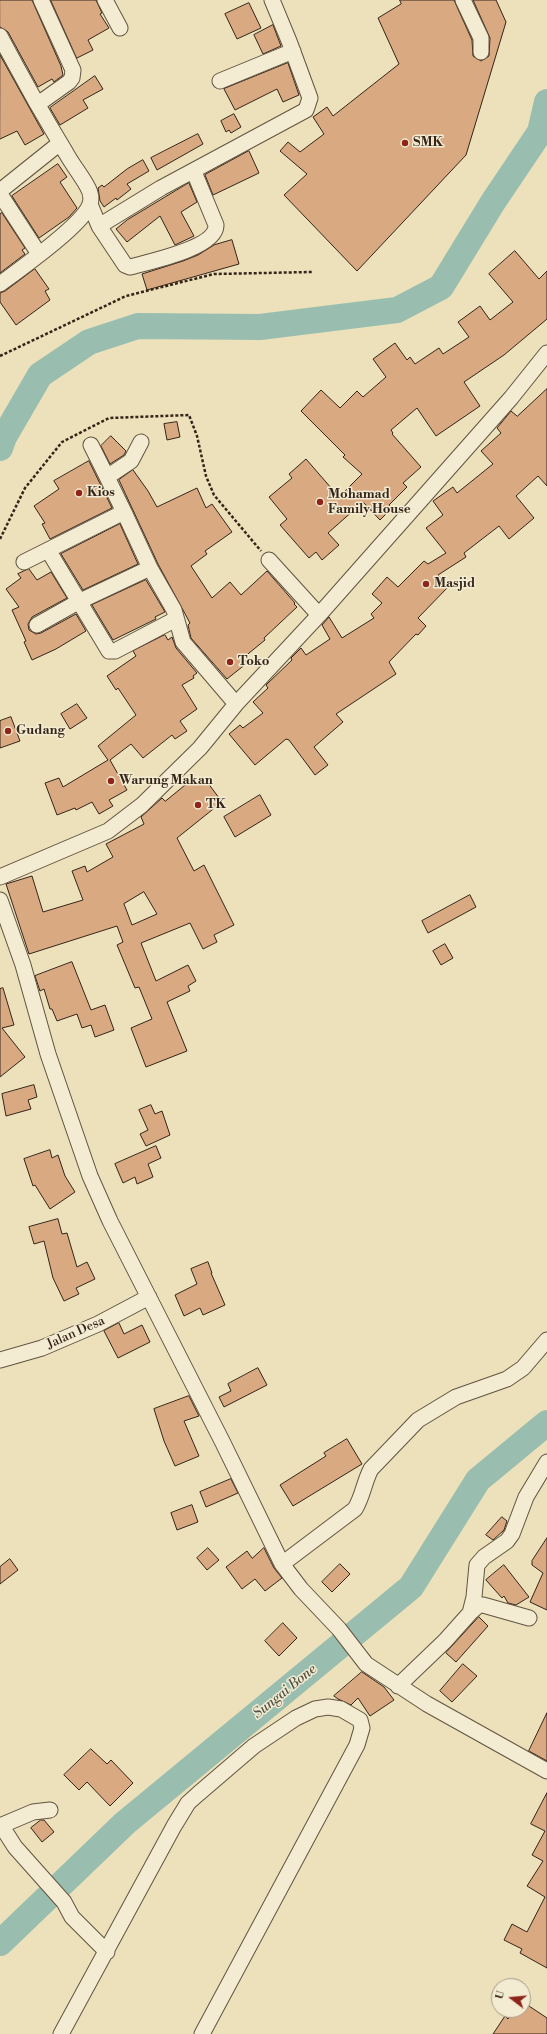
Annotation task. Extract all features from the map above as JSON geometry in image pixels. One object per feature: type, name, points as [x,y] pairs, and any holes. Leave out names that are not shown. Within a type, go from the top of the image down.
[{"type":"street","points":[[38,104],[69,82],[72,78],[73,70],[41,0]]},
{"type":"street","points":[[105,0],[120,28]]},
{"type":"street","points":[[99,226],[161,188],[194,172],[306,110],[310,98],[272,0]]},
{"type":"street","points":[[463,0],[481,38],[481,52]]},
{"type":"street","points":[[0,36],[60,143],[87,186],[91,197],[90,204],[99,226],[125,264],[130,267],[185,251],[202,244],[214,234],[216,225],[194,172]]},
{"type":"street","points":[[220,81],[293,51]]},
{"type":"street","points":[[0,191],[60,143]]},
{"type":"street","points":[[0,194],[39,254]]},
{"type":"street","points":[[0,284],[39,254],[75,222],[90,204]]},
{"type":"street","points":[[0,877],[108,832],[142,806],[200,748],[236,704],[320,615],[545,359]]},
{"type":"street","points":[[107,477],[131,461],[141,442]]},
{"type":"street","points":[[91,445],[150,568],[169,601],[183,642],[189,651],[236,704]]},
{"type":"street","points":[[24,562],[124,512]]},
{"type":"street","points":[[48,550],[106,648],[111,651],[115,651],[176,619]]},
{"type":"street","points":[[269,560],[320,615]]},
{"type":"street","points":[[37,625],[78,602],[150,568]]},
{"type":"street","points":[[0,900],[24,965],[48,1054],[90,1176],[110,1221],[223,1443],[282,1564],[301,1589],[339,1629],[366,1664],[398,1686],[463,1726],[547,1771]]},
{"type":"street","name":"Jalan Desa","points":[[0,1360],[42,1348],[98,1324],[149,1297]]},
{"type":"street","points":[[282,1564],[356,1509],[361,1500],[366,1477],[370,1469],[418,1420],[456,1397],[508,1379],[523,1368],[547,1340]]},
{"type":"street","points":[[470,1613],[474,1597],[477,1565],[484,1557],[507,1541],[512,1534],[526,1497],[547,1462]]},
{"type":"street","points":[[398,1686],[445,1641],[479,1605],[484,1605],[529,1618]]},
{"type":"street","points":[[61,2034],[188,1803],[254,1746],[296,1718],[315,1709],[328,1707],[341,1709],[356,1716],[360,1720],[362,1728],[357,1744],[202,2034]]},
{"type":"street","points":[[50,1810],[33,1812],[1,1825],[15,1847],[64,1902],[72,1917],[107,1952]]},
{"type":"path","points":[[0,356],[126,296],[214,274],[312,272]]},
{"type":"building","points":[[0,0],[32,0],[61,66],[63,75],[54,82],[52,79],[38,87],[8,32],[0,27]]},
{"type":"building","points":[[51,0],[96,0],[102,13],[100,14],[109,28],[88,40],[93,50],[77,58]]},
{"type":"building","name":"SMK","points":[[400,0],[454,0],[472,40],[473,56],[481,61],[489,56],[490,38],[473,0],[496,0],[506,22],[466,155],[357,271],[284,195],[307,174],[280,151],[288,142],[300,152],[324,134],[313,117],[327,107],[333,116],[399,64],[378,18],[401,4]]},
{"type":"building","points":[[249,3],[261,28],[237,39],[225,14]]},
{"type":"building","points":[[273,25],[281,46],[263,54],[254,35]]},
{"type":"building","points":[[0,55],[44,134],[25,145],[17,131],[0,139]]},
{"type":"building","points":[[288,63],[299,95],[283,102],[277,89],[235,110],[224,89]]},
{"type":"building","points":[[95,76],[103,89],[83,100],[88,108],[60,125],[50,108]]},
{"type":"building","points":[[234,114],[241,127],[231,133],[229,130],[226,132],[221,121]]},
{"type":"building","points":[[198,134],[203,144],[157,170],[151,158]]},
{"type":"building","points":[[249,151],[259,173],[213,195],[205,175]]},
{"type":"building","points":[[143,160],[149,171],[127,184],[131,189],[117,200],[116,198],[104,207],[100,201],[98,188],[102,185],[104,187],[127,169]]},
{"type":"building","points":[[58,164],[67,177],[60,182],[77,208],[69,217],[39,238],[12,196]]},
{"type":"building","points":[[189,183],[197,202],[181,212],[194,236],[175,245],[160,216],[127,242],[116,229],[127,220]]},
{"type":"building","points":[[2,213],[25,248],[22,250],[25,254],[0,273],[0,214]]},
{"type":"building","points":[[232,240],[239,264],[147,290],[142,274],[183,261],[198,255],[214,245]]},
{"type":"building","points":[[515,251],[539,279],[547,271],[547,319],[504,355],[464,382],[480,406],[436,436],[417,408],[391,430],[393,433],[392,434],[421,467],[403,483],[407,487],[389,505],[392,508],[380,520],[363,502],[328,533],[339,545],[322,560],[316,552],[309,558],[280,525],[287,519],[269,497],[292,478],[289,474],[306,459],[339,497],[362,474],[343,457],[345,455],[301,411],[321,390],[340,408],[357,391],[363,397],[386,377],[373,359],[395,343],[407,360],[410,357],[415,364],[439,348],[443,354],[469,337],[458,322],[480,306],[490,320],[513,302],[489,274]]},
{"type":"building","points":[[35,269],[49,289],[45,291],[50,300],[16,325],[0,302],[0,293]]},
{"type":"building","points":[[547,389],[547,486],[538,476],[516,496],[534,518],[509,539],[499,526],[464,553],[466,557],[438,575],[449,586],[418,618],[426,626],[418,635],[416,634],[389,662],[396,674],[336,714],[343,722],[314,747],[328,765],[315,775],[289,740],[286,739],[255,765],[229,734],[240,725],[243,728],[263,713],[253,702],[268,688],[266,685],[292,660],[291,658],[301,648],[306,655],[330,639],[322,625],[329,617],[342,638],[374,618],[371,614],[382,603],[372,594],[387,577],[398,587],[424,561],[428,564],[446,553],[426,528],[443,515],[433,501],[453,487],[457,493],[493,464],[481,451],[501,433],[497,428],[511,411],[517,416]]},
{"type":"building","points":[[177,422],[180,437],[167,440],[164,424]]},
{"type":"building","points":[[111,436],[126,451],[124,455],[110,464],[101,446]]},
{"type":"building","points":[[89,461],[112,508],[50,539],[42,524],[45,523],[34,506],[59,489],[54,481]]},
{"type":"building","points":[[133,470],[157,507],[197,488],[206,508],[212,504],[232,532],[205,551],[207,554],[191,566],[212,598],[230,582],[241,595],[267,571],[297,607],[264,638],[265,640],[243,658],[247,663],[227,679],[191,638],[188,625],[190,623],[158,564],[119,480]]},
{"type":"building","points":[[120,524],[138,564],[83,590],[61,554]]},
{"type":"building","points":[[29,569],[37,580],[51,572],[67,598],[32,617],[28,624],[29,630],[36,634],[41,633],[76,614],[86,631],[56,649],[32,660],[24,642],[26,641],[12,610],[19,607],[6,589],[21,578],[18,574]]},
{"type":"building","points":[[146,580],[165,612],[155,617],[156,619],[113,640],[92,605]]},
{"type":"building","points":[[165,635],[168,640],[172,637],[176,648],[197,673],[193,676],[194,678],[182,685],[197,709],[180,721],[187,731],[175,739],[172,735],[143,758],[131,744],[110,760],[127,790],[109,800],[113,806],[99,814],[92,802],[76,810],[75,808],[57,815],[45,783],[59,778],[63,787],[108,760],[98,746],[136,715],[118,688],[116,690],[107,676],[136,656],[133,651]]},
{"type":"building","points":[[77,704],[87,718],[70,729],[61,714]]},
{"type":"building","name":"Gudang","points":[[11,717],[20,741],[0,748],[0,721]]},
{"type":"building","points":[[193,779],[198,785],[205,779],[222,802],[177,838],[194,871],[204,865],[234,925],[214,935],[217,942],[203,949],[190,923],[141,943],[156,981],[188,965],[196,981],[188,986],[190,991],[167,1002],[187,1051],[146,1067],[131,1028],[152,1019],[139,987],[135,988],[117,945],[123,942],[117,926],[29,954],[6,884],[32,876],[43,912],[83,900],[72,871],[85,866],[87,872],[113,857],[106,844],[144,824],[141,817],[162,798],[165,801]],"holes":[[[144,892],[157,914],[132,925],[124,904]]]},
{"type":"building","points":[[260,795],[271,815],[235,837],[224,817]]},
{"type":"building","points":[[470,895],[476,907],[428,933],[422,921]]},
{"type":"building","points":[[445,944],[453,958],[441,965],[433,951]]},
{"type":"building","points":[[72,962],[91,1010],[105,1005],[114,1030],[95,1037],[91,1025],[82,1028],[77,1014],[57,1021],[52,1009],[50,1009],[44,989],[40,991],[35,976]]},
{"type":"building","points":[[3,988],[14,1025],[2,1028],[25,1057],[0,1077],[0,989]]},
{"type":"building","points":[[34,1085],[37,1097],[28,1100],[31,1109],[6,1116],[2,1094]]},
{"type":"building","points":[[151,1105],[155,1114],[162,1111],[170,1135],[146,1146],[140,1134],[148,1130],[139,1110]]},
{"type":"building","points":[[156,1146],[161,1158],[148,1164],[153,1177],[137,1184],[135,1177],[123,1183],[115,1164]]},
{"type":"building","points":[[50,1150],[52,1158],[58,1155],[65,1176],[75,1192],[50,1209],[35,1185],[33,1186],[24,1159]]},
{"type":"building","points":[[58,1219],[62,1234],[67,1233],[77,1267],[87,1262],[95,1279],[76,1288],[79,1294],[64,1301],[53,1278],[44,1241],[34,1244],[29,1227]]},
{"type":"building","points":[[208,1262],[211,1273],[225,1305],[203,1315],[200,1308],[184,1316],[175,1295],[197,1284],[191,1269]]},
{"type":"building","points":[[119,1323],[124,1334],[142,1325],[150,1342],[118,1358],[104,1331]]},
{"type":"building","points":[[258,1368],[267,1385],[224,1407],[219,1397],[231,1391],[228,1384]]},
{"type":"building","points":[[189,1396],[199,1416],[184,1421],[199,1456],[175,1466],[164,1441],[154,1409]]},
{"type":"building","points":[[347,1439],[362,1464],[293,1506],[280,1485],[326,1456],[324,1453]]},
{"type":"building","points":[[231,1479],[238,1493],[206,1507],[200,1492]]},
{"type":"building","points":[[192,1505],[198,1522],[177,1530],[171,1513]]},
{"type":"building","points":[[502,1517],[507,1521],[504,1530],[493,1540],[486,1535]]},
{"type":"building","points":[[547,1538],[547,1610],[530,1602],[543,1573],[532,1565],[532,1561]]},
{"type":"building","points":[[208,1548],[219,1560],[207,1570],[197,1558]]},
{"type":"building","points":[[264,1548],[274,1568],[282,1578],[265,1591],[255,1579],[242,1589],[226,1567],[247,1551],[252,1558]]},
{"type":"building","points":[[10,1559],[18,1570],[0,1584],[0,1567]]},
{"type":"building","points":[[340,1564],[350,1574],[332,1592],[322,1582]]},
{"type":"building","points":[[504,1565],[529,1597],[516,1605],[508,1603],[504,1596],[502,1598],[486,1580]]},
{"type":"building","points":[[479,1617],[488,1626],[456,1662],[446,1653]]},
{"type":"building","points":[[283,1623],[297,1638],[279,1656],[265,1641]]},
{"type":"building","points":[[463,1664],[477,1676],[452,1702],[440,1691]]},
{"type":"building","points":[[362,1672],[384,1687],[394,1700],[370,1716],[358,1698],[351,1705],[334,1696]]},
{"type":"building","points":[[547,1713],[547,1761],[529,1751]]},
{"type":"building","points":[[91,1749],[107,1764],[111,1760],[133,1783],[110,1806],[87,1782],[79,1790],[64,1775]]},
{"type":"building","points":[[547,1793],[547,1968],[520,1953],[522,1949],[504,1940],[512,1924],[527,1932],[545,1897],[527,1886],[543,1861],[532,1855],[545,1831],[531,1824]]},
{"type":"building","points":[[41,1820],[44,1820],[54,1832],[42,1842],[31,1828]]},
{"type":"building","points":[[531,2007],[547,2018],[547,2034],[493,2034],[504,2018],[531,2018]]},
{"type":"waterway","points":[[0,448],[4,437],[40,375],[89,342],[138,326],[260,327],[397,310],[441,287],[493,202],[540,132],[547,102]]},
{"type":"waterway","name":"Sungai Bone","points":[[0,1943],[125,1823],[411,1587],[478,1480],[547,1423]]},
{"type":"place","name":"SMK","points":[[405,143]]},
{"type":"place","name":"Kios","points":[[79,493]]},
{"type":"place","name":"Mohamad Family House","points":[[320,502]]},
{"type":"place","name":"Masjid","points":[[426,584]]},
{"type":"place","name":"Toko","points":[[230,662]]},
{"type":"place","name":"Gudang","points":[[8,731]]},
{"type":"place","name":"Warung Makan","points":[[111,781]]},
{"type":"place","name":"TK","points":[[198,805]]}]
